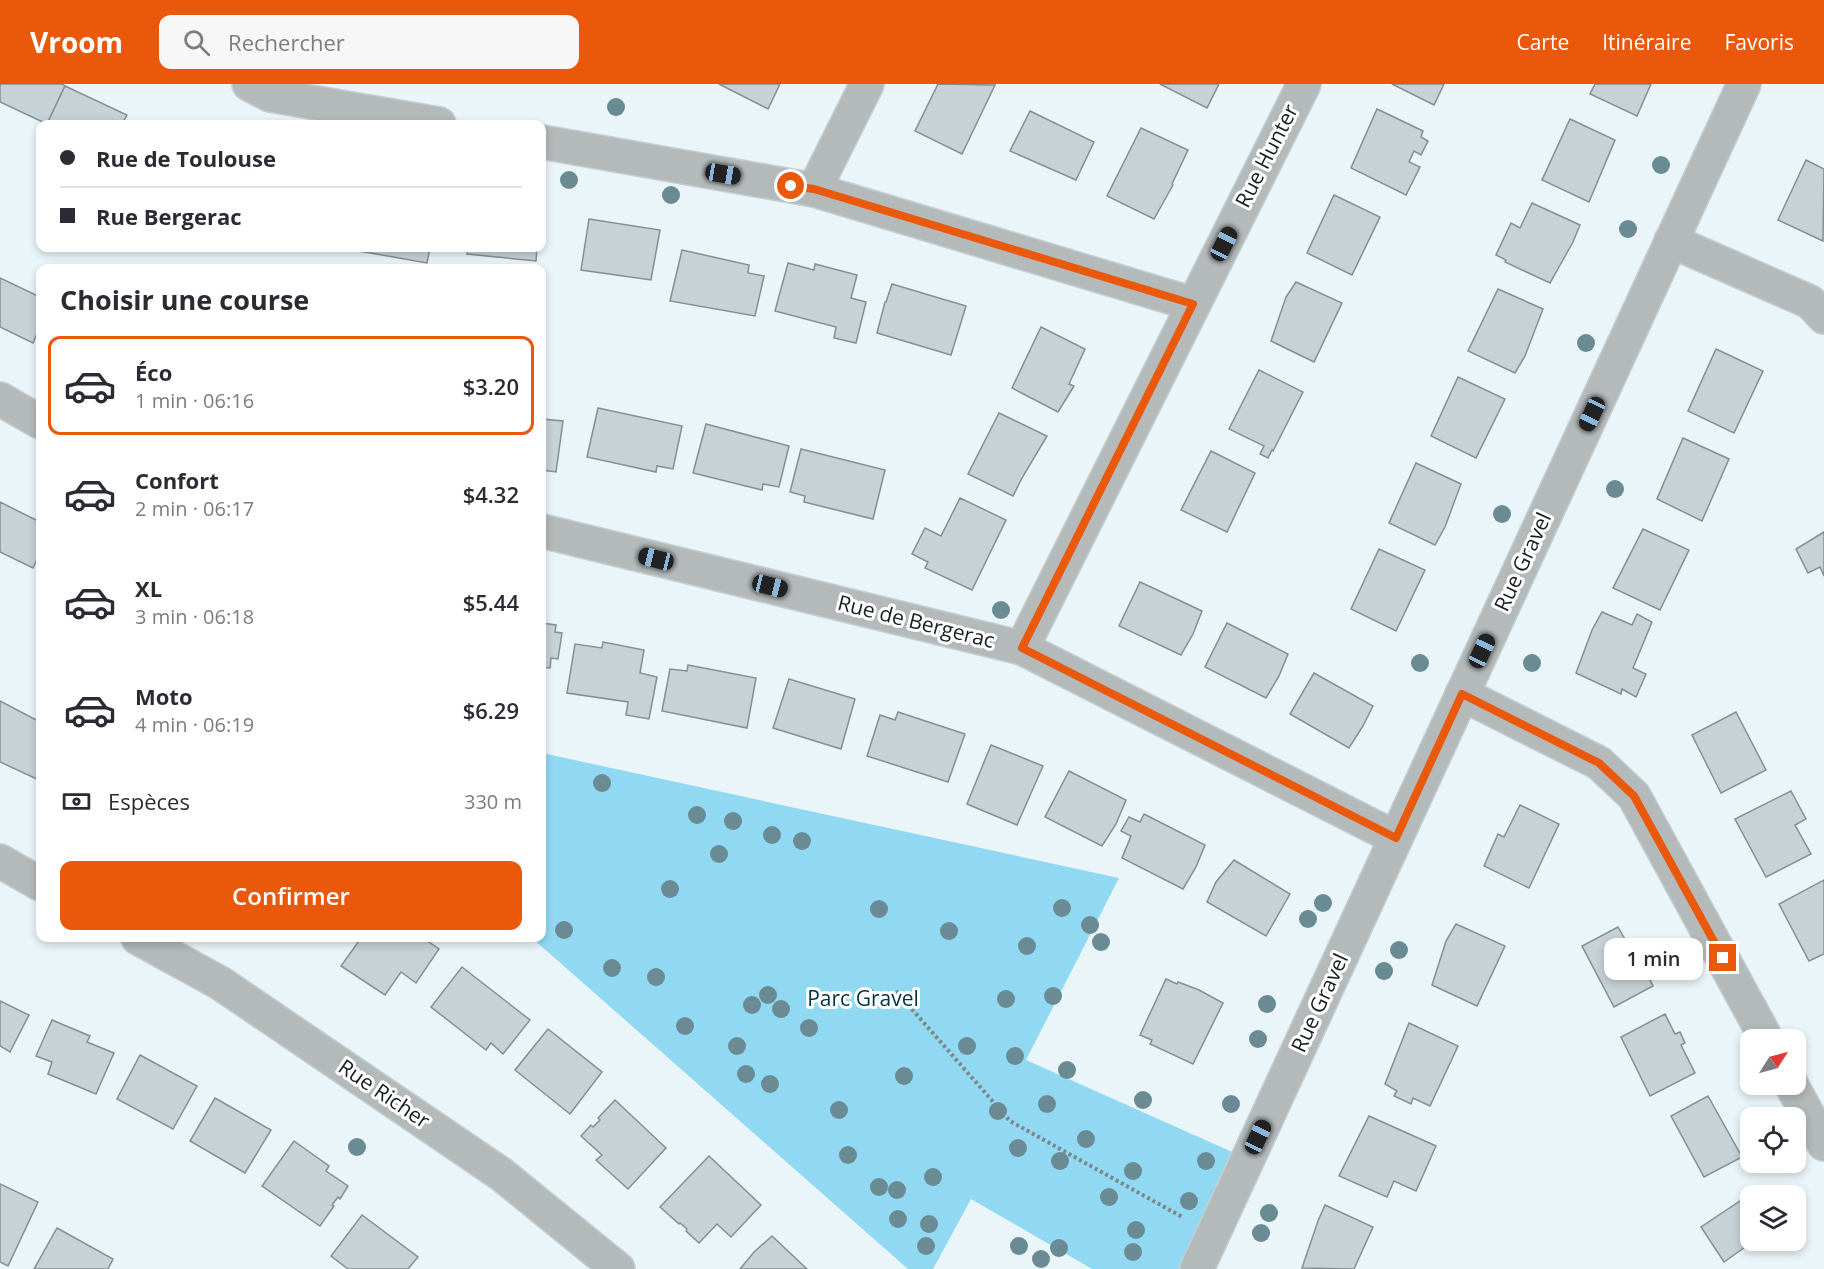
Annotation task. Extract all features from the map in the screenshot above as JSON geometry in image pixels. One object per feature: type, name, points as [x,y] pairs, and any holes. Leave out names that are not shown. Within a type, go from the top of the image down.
[{"type":"street","points":[[249,84],[270,95],[416,120]]},
{"type":"street","points":[[814,189],[867,84]]},
{"type":"street","name":"Rue Hunter","points":[[1022,648],[1304,84]]},
{"type":"street","name":"Rue Gravel","points":[[1197,1269],[1744,84]]},
{"type":"street","points":[[546,143],[814,189],[1193,304]]},
{"type":"street","points":[[1671,241],[1810,302],[1824,317]]},
{"type":"street","points":[[0,399],[36,420]]},
{"type":"street","name":"Rue de Bergerac","points":[[546,532],[1022,648],[1396,838]]},
{"type":"street","points":[[1462,694],[1599,763],[1634,796],[1761,1029]]},
{"type":"street","name":"Rue Richer","points":[[145,942],[220,983],[501,1173],[618,1269]]},
{"type":"street","points":[[1797,1095],[1824,1144]]},
{"type":"path","points":[[896,992],[1010,1121],[1213,1235]]},
{"type":"green space","name":"Parc Gravel","points":[[546,754],[1119,878],[1026,1060],[1248,1159],[1197,1269],[1092,1269],[971,1199],[933,1269],[908,1269],[537,942],[546,942]]},
{"type":"building","points":[[0,84],[62,84],[65,86],[49,120],[38,120],[0,102]]},
{"type":"building","points":[[719,84],[780,84],[768,109]]},
{"type":"building","points":[[938,84],[995,85],[962,154],[915,131]]},
{"type":"building","points":[[1160,84],[1219,84],[1207,108]]},
{"type":"building","points":[[1392,84],[1444,84],[1434,105]]},
{"type":"building","points":[[1595,84],[1651,84],[1637,116],[1590,94]]},
{"type":"building","points":[[65,86],[127,115],[124,120],[49,120]]},
{"type":"building","points":[[1377,109],[1423,131],[1421,137],[1428,141],[1421,155],[1414,151],[1409,162],[1420,167],[1406,195],[1351,168]]},
{"type":"building","points":[[1030,111],[1094,142],[1076,180],[1010,151]]},
{"type":"building","points":[[1570,119],[1615,140],[1589,202],[1542,180]]},
{"type":"building","points":[[1141,128],[1188,150],[1173,185],[1154,219],[1107,196]]},
{"type":"building","points":[[1806,160],[1824,169],[1823,241],[1778,220]]},
{"type":"building","points":[[1334,195],[1380,217],[1352,275],[1307,253]]},
{"type":"building","points":[[1532,203],[1580,225],[1550,283],[1505,262],[1506,260],[1496,255],[1511,223],[1520,228]]},
{"type":"building","points":[[589,219],[660,230],[651,280],[581,270]]},
{"type":"building","points":[[682,250],[749,265],[748,273],[764,276],[755,316],[670,301]]},
{"type":"building","points":[[365,252],[429,252],[427,263]]},
{"type":"building","points":[[467,252],[537,252],[536,261],[467,254]]},
{"type":"building","points":[[788,263],[814,270],[815,264],[857,275],[851,298],[866,302],[856,343],[834,338],[836,327],[775,311]]},
{"type":"building","points":[[0,278],[36,295],[36,336],[33,343],[0,327]]},
{"type":"building","points":[[1296,282],[1342,303],[1314,362],[1271,341],[1286,297]]},
{"type":"building","points":[[892,284],[966,306],[951,355],[877,333]]},
{"type":"building","points":[[1498,289],[1543,309],[1525,356],[1515,373],[1468,351]]},
{"type":"building","points":[[1041,327],[1085,349],[1069,384],[1074,386],[1058,412],[1012,388]]},
{"type":"building","points":[[1716,349],[1763,371],[1734,433],[1688,411]]},
{"type":"building","points":[[1259,370],[1303,392],[1268,458],[1260,454],[1264,446],[1229,429]]},
{"type":"building","points":[[1458,377],[1505,399],[1476,458],[1431,436]]},
{"type":"building","points":[[598,408],[682,426],[673,469],[657,466],[656,472],[587,457]]},
{"type":"building","points":[[999,413],[1047,436],[1013,496],[968,474]]},
{"type":"building","points":[[546,419],[563,421],[556,472],[546,471]]},
{"type":"building","points":[[706,424],[789,446],[779,487],[763,484],[762,490],[693,473]]},
{"type":"building","points":[[1683,438],[1729,459],[1702,521],[1657,499]]},
{"type":"building","points":[[801,449],[885,470],[873,519],[804,502],[805,496],[790,492]]},
{"type":"building","points":[[1211,451],[1255,473],[1227,532],[1181,510]]},
{"type":"building","points":[[1416,463],[1461,484],[1445,527],[1435,545],[1389,523]]},
{"type":"building","points":[[960,498],[1006,520],[972,590],[925,568],[928,562],[912,554],[925,528],[941,536]]},
{"type":"building","points":[[0,502],[36,520],[36,562],[33,568],[0,552]]},
{"type":"building","points":[[1643,529],[1689,550],[1660,610],[1613,588]]},
{"type":"building","points":[[1824,532],[1824,576],[1820,567],[1808,573],[1796,549]]},
{"type":"building","points":[[1379,549],[1425,570],[1396,631],[1351,609]]},
{"type":"building","points":[[1140,582],[1202,611],[1181,655],[1119,626]]},
{"type":"building","points":[[1602,612],[1632,625],[1637,614],[1652,622],[1633,668],[1646,674],[1636,697],[1622,689],[1621,694],[1576,673],[1592,630]]},
{"type":"building","points":[[1227,623],[1288,654],[1266,698],[1205,667]]},
{"type":"building","points":[[546,624],[556,625],[555,632],[562,633],[558,659],[551,658],[550,668],[546,668]]},
{"type":"building","points":[[603,642],[644,650],[640,673],[657,677],[649,719],[626,715],[628,702],[567,693],[575,644],[602,648]]},
{"type":"building","points":[[688,665],[756,678],[747,728],[662,711],[670,669],[687,671]]},
{"type":"building","points":[[1314,673],[1373,706],[1349,748],[1290,714]]},
{"type":"building","points":[[789,679],[855,699],[841,749],[773,728]]},
{"type":"building","points":[[0,701],[36,720],[36,779],[0,762]]},
{"type":"building","points":[[898,712],[965,734],[948,782],[867,756],[880,715],[895,720]]},
{"type":"building","points":[[1736,712],[1766,770],[1721,793],[1692,735]]},
{"type":"building","points":[[991,745],[1043,766],[1017,825],[967,804]]},
{"type":"building","points":[[1069,771],[1126,800],[1116,824],[1102,846],[1045,817]]},
{"type":"building","points":[[1791,791],[1806,819],[1795,825],[1811,854],[1766,877],[1735,819]]},
{"type":"building","points":[[1520,805],[1559,824],[1529,888],[1484,866],[1498,834],[1504,837]]},
{"type":"building","points":[[1144,814],[1205,845],[1183,889],[1122,858],[1131,836],[1121,831],[1129,817],[1140,822]]},
{"type":"building","points":[[1234,860],[1290,894],[1266,936],[1207,902],[1216,882]]},
{"type":"building","points":[[1824,880],[1824,954],[1809,961],[1779,904]]},
{"type":"building","points":[[1456,924],[1505,946],[1477,1006],[1432,985],[1446,941]]},
{"type":"building","points":[[1618,927],[1634,955],[1637,954],[1653,986],[1614,1007],[1582,946]]},
{"type":"building","points":[[358,942],[429,942],[439,949],[416,983],[401,972],[385,995],[341,966]]},
{"type":"building","points":[[462,967],[530,1020],[503,1054],[491,1043],[486,1050],[431,1007]]},
{"type":"building","points":[[1166,979],[1199,990],[1223,1003],[1193,1064],[1150,1044],[1152,1040],[1140,1035]]},
{"type":"building","points":[[0,1001],[29,1015],[10,1052],[0,1046]]},
{"type":"building","points":[[1665,1014],[1675,1034],[1680,1032],[1685,1043],[1681,1045],[1695,1073],[1650,1096],[1621,1037]]},
{"type":"building","points":[[52,1020],[90,1036],[87,1042],[114,1053],[96,1094],[48,1074],[52,1062],[36,1056]]},
{"type":"building","points":[[1409,1023],[1458,1046],[1430,1106],[1413,1098],[1411,1104],[1394,1096],[1397,1091],[1385,1084]]},
{"type":"building","points":[[548,1029],[602,1072],[570,1114],[515,1070]]},
{"type":"building","points":[[140,1055],[197,1086],[173,1129],[117,1099]]},
{"type":"building","points":[[1708,1096],[1740,1153],[1740,1158],[1704,1177],[1671,1116]]},
{"type":"building","points":[[215,1098],[271,1130],[245,1173],[190,1141]]},
{"type":"building","points":[[615,1100],[666,1148],[628,1189],[596,1160],[602,1155],[581,1136],[591,1125],[593,1127],[600,1120],[598,1118]]},
{"type":"building","points":[[1369,1116],[1436,1146],[1416,1191],[1394,1181],[1387,1197],[1339,1176]]},
{"type":"building","points":[[294,1141],[329,1166],[326,1171],[348,1186],[340,1199],[338,1197],[332,1205],[334,1206],[320,1226],[262,1186]]},
{"type":"building","points":[[709,1156],[761,1205],[731,1237],[717,1224],[699,1243],[686,1231],[687,1229],[660,1207]]},
{"type":"building","points":[[0,1184],[38,1202],[8,1266],[0,1262]]},
{"type":"building","points":[[1740,1201],[1740,1251],[1724,1262],[1701,1227]]},
{"type":"building","points":[[1325,1205],[1373,1227],[1354,1269],[1302,1268]]},
{"type":"building","points":[[362,1215],[418,1257],[408,1269],[348,1269],[331,1256]]},
{"type":"building","points":[[57,1228],[113,1259],[108,1269],[34,1269]]},
{"type":"building","points":[[772,1236],[807,1269],[740,1269]]},
{"type":"route","points":[[791,186],[814,189],[1193,304],[1022,648],[1396,838],[1462,694],[1599,763],[1634,796],[1723,958]]}]
